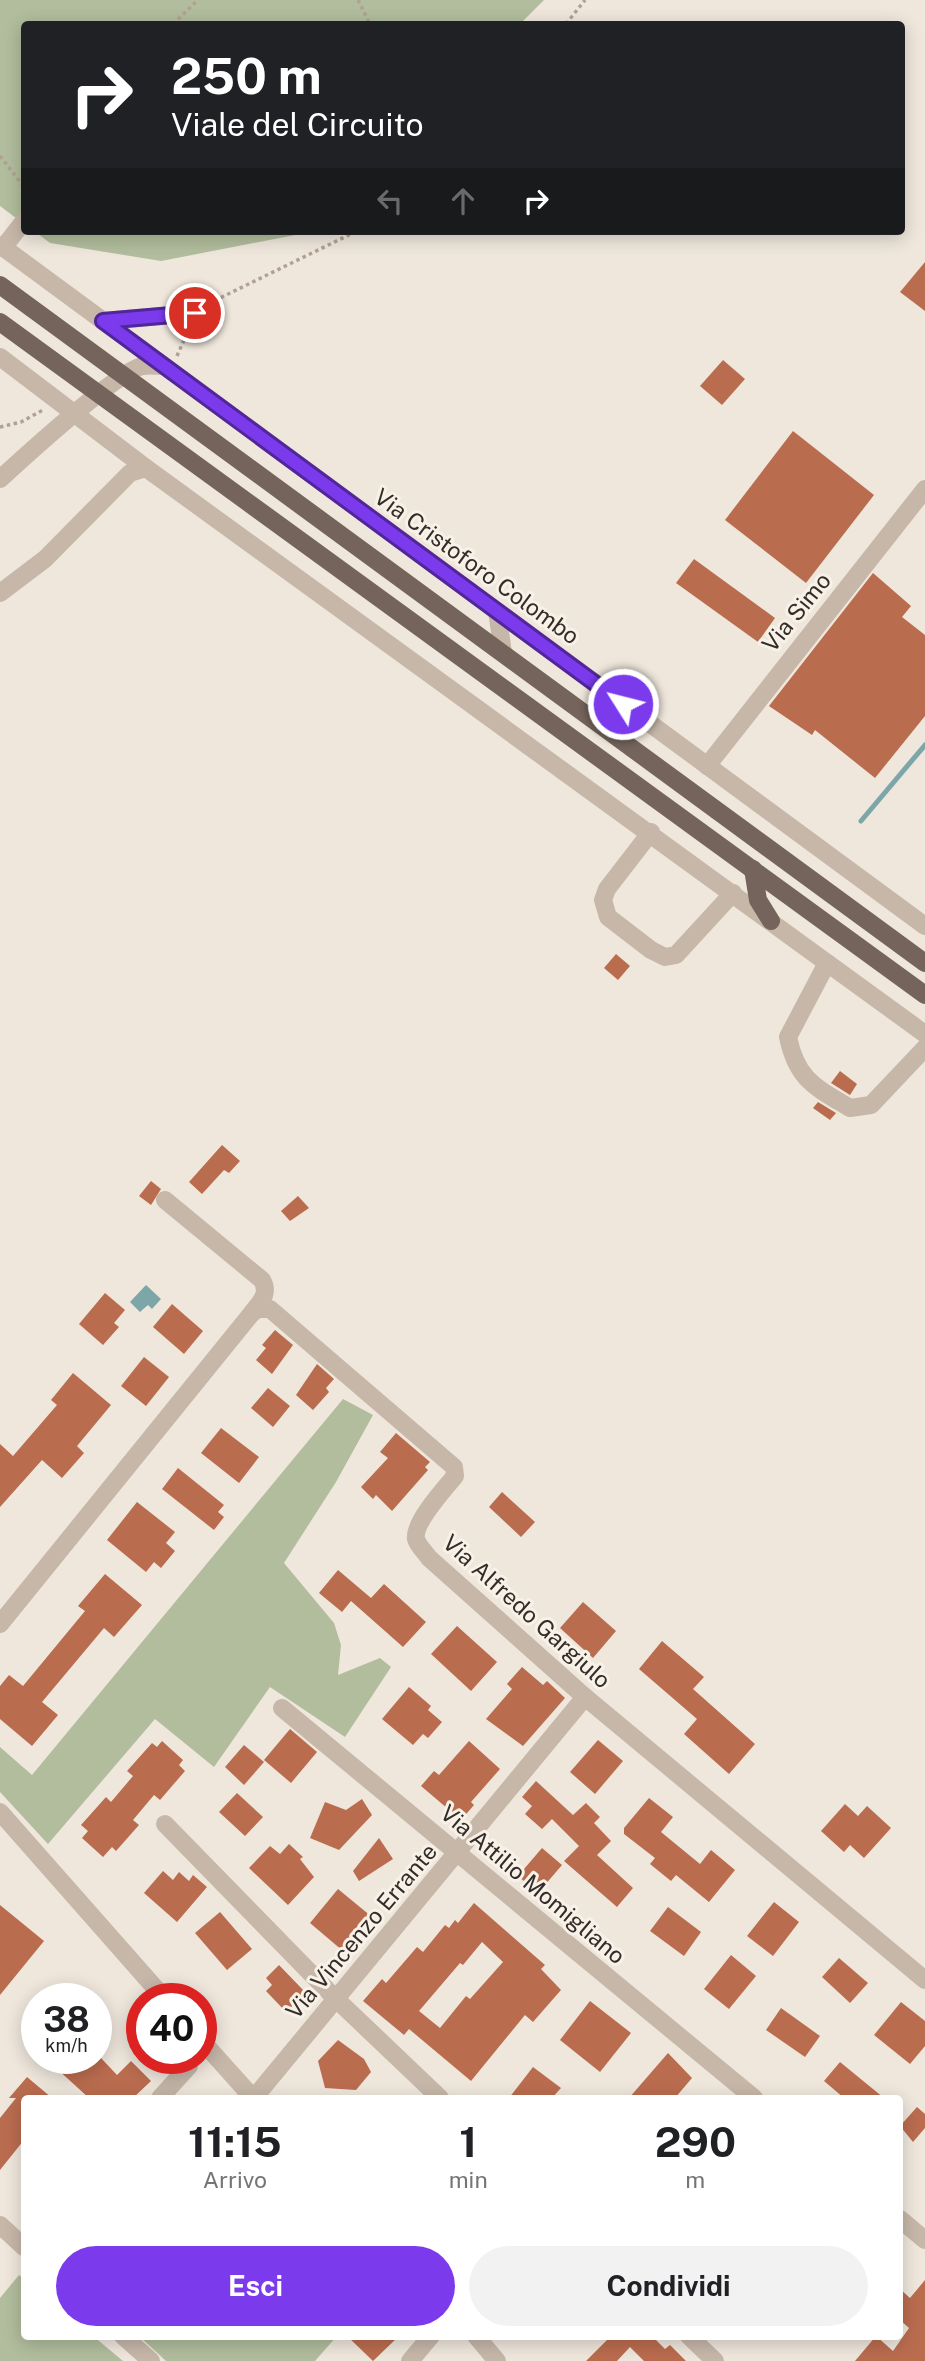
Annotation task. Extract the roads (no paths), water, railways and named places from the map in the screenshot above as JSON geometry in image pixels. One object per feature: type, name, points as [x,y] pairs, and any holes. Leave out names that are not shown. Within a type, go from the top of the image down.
[{"type":"main road","points":[[0,285],[925,963]]},
{"type":"main road","points":[[0,322],[98,396],[925,995]]},
{"type":"main road","points":[[752,869],[758,900],[771,921]]},
{"type":"street","points":[[2,247],[21,225]]},
{"type":"street","name":"Via Cristoforo Colombo","points":[[2,247],[925,926]]},
{"type":"street","points":[[103,321],[195,306]]},
{"type":"street","points":[[0,357],[146,468],[651,832],[925,1034]]},
{"type":"street","points":[[0,479],[74,415],[125,376],[140,366],[164,366]]},
{"type":"street","points":[[0,593],[45,559],[130,473],[146,468]]},
{"type":"street","name":"Via Simo","points":[[707,766],[925,489]]},
{"type":"street","points":[[497,611],[503,653]]},
{"type":"street","points":[[651,832],[607,889],[603,900],[608,916],[650,950],[664,957],[676,955],[733,893]]},
{"type":"street","points":[[827,963],[788,1037],[798,1070],[809,1083],[850,1108],[871,1105],[925,1048]]},
{"type":"street","points":[[0,1624],[265,1295],[266,1287],[262,1280],[165,1200]]},
{"type":"street","name":"Via Alfredo Gargiulo","points":[[252,1313],[264,1308],[276,1312],[454,1467],[455,1476],[420,1523],[416,1533],[419,1545],[429,1558],[585,1697],[925,1980]]},
{"type":"street","name":"Via Vincenzo Errante","points":[[256,2095],[585,1697]]},
{"type":"street","name":"Via Attilio Momigliano","points":[[282,1708],[750,2095]]},
{"type":"street","points":[[0,1812],[151,1983]]},
{"type":"street","points":[[165,1824],[335,1998],[437,2095]]},
{"type":"street","points":[[217,2058],[251,2095]]},
{"type":"street","points":[[163,2095],[182,2074]]},
{"type":"street","points":[[903,2222],[925,2240]]},
{"type":"street","points":[[0,2225],[21,2244]]},
{"type":"street","points":[[127,2340],[151,2361]]},
{"type":"street","points":[[410,2361],[428,2340]]},
{"type":"street","points":[[479,2340],[497,2361]]},
{"type":"street","points":[[693,2340],[715,2361]]},
{"type":"water","points":[[146,1285],[161,1299],[152,1309],[148,1305],[140,1312],[130,1302]]},
{"type":"waterway","points":[[861,821],[925,745]]}]
